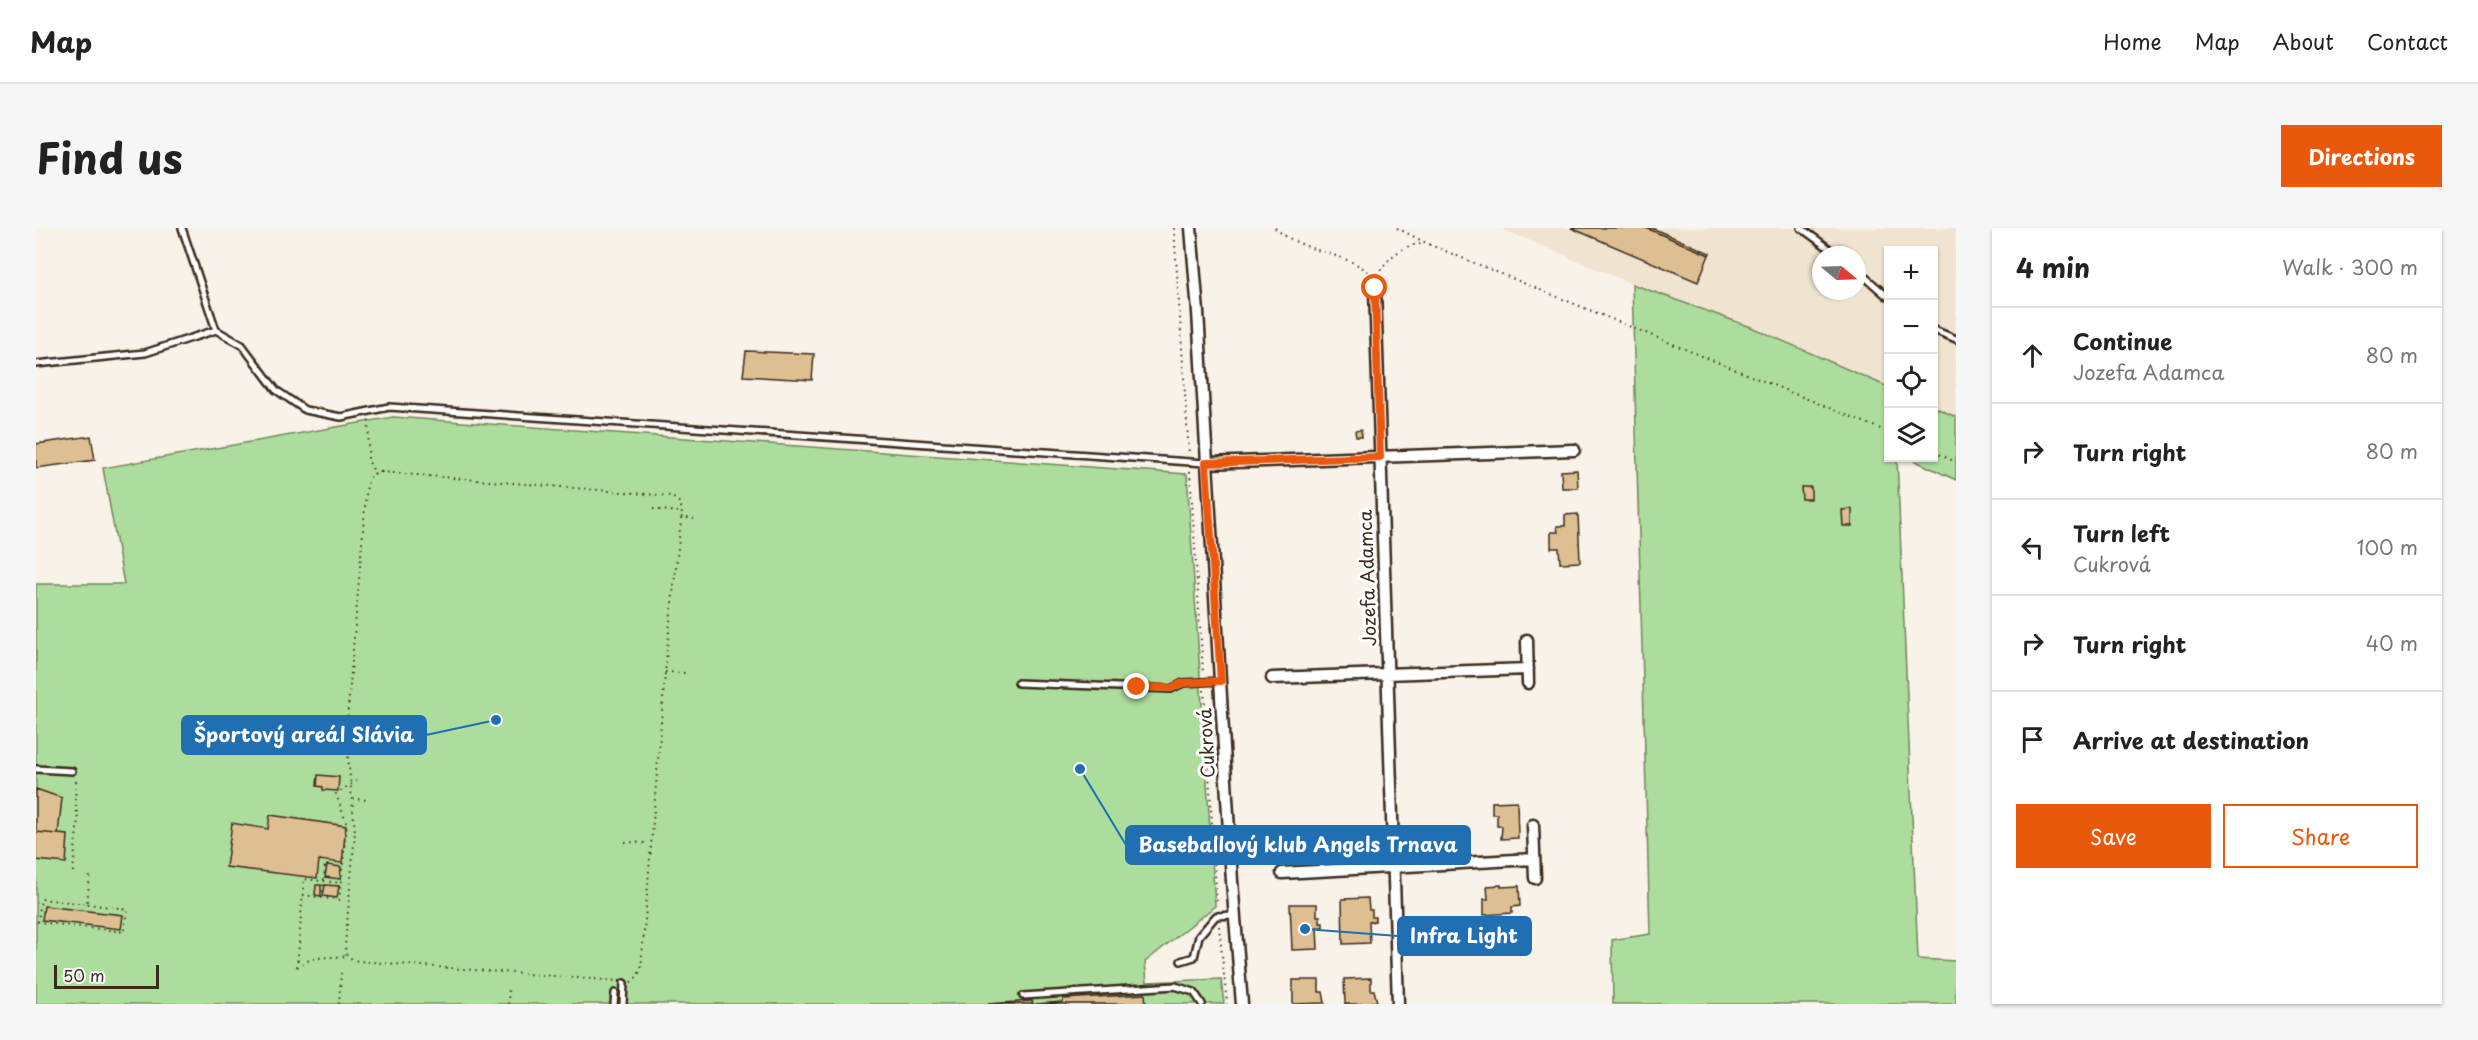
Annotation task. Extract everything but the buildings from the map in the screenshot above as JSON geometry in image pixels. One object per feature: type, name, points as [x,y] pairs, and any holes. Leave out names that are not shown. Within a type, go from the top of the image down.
[{"type":"street","name":"Cukrová","points":[[1191,228],[1234,915],[1242,1004]]},
{"type":"street","name":"Jozefa Adamca","points":[[1375,288],[1398,1004]]},
{"type":"street","points":[[1206,463],[1574,450]]},
{"type":"street","points":[[1527,640],[1528,683]]},
{"type":"street","points":[[1272,678],[1528,669]]},
{"type":"street","points":[[1533,825],[1534,878]]},
{"type":"street","points":[[1282,873],[1534,859]]},
{"type":"lane","points":[[182,228],[216,330],[242,345],[276,390],[305,410],[341,417],[389,407],[1189,464],[1206,463]]},
{"type":"lane","points":[[1801,228],[1826,246]]},
{"type":"lane","points":[[1866,278],[1884,294]]},
{"type":"lane","points":[[36,363],[145,353],[216,330]]},
{"type":"lane","points":[[1938,332],[1956,339]]},
{"type":"lane","points":[[1018,683],[1171,688],[1183,683],[1221,681]]},
{"type":"lane","points":[[36,769],[72,771]]},
{"type":"lane","points":[[1181,961],[1194,957],[1199,936],[1218,916],[1234,915]]},
{"type":"lane","points":[[623,1004],[624,983]]},
{"type":"lane","points":[[1023,996],[1175,986],[1194,992],[1202,1004]]},
{"type":"lane","points":[[614,1004],[615,993]]},
{"type":"path","points":[[1174,228],[1218,916],[1227,1004]]},
{"type":"path","points":[[1275,228],[1303,246],[1364,267],[1375,277],[1393,255],[1418,244],[1428,244]]},
{"type":"path","points":[[1397,228],[1428,244],[1884,430]]},
{"type":"path","points":[[370,411],[368,460],[375,475]]},
{"type":"path","points":[[1938,454],[1956,462]]},
{"type":"path","points":[[341,882],[304,879],[297,967],[308,959],[316,957],[348,956],[358,961],[624,983],[637,977],[641,969],[665,672],[681,517],[680,503],[671,496],[375,475]]},
{"type":"path","points":[[348,956],[345,946],[355,832],[347,720],[367,484],[375,475]]},
{"type":"path","points":[[653,509],[678,512]]},
{"type":"path","points":[[681,517],[694,519]]},
{"type":"path","points":[[665,672],[685,673]]},
{"type":"path","points":[[72,771],[77,773],[75,799],[78,819],[73,872]]},
{"type":"path","points":[[303,895],[339,900],[347,825],[336,794],[359,779]]},
{"type":"path","points":[[352,799],[369,800]]},
{"type":"path","points":[[625,842],[647,843]]},
{"type":"path","points":[[322,898],[325,865]]},
{"type":"path","points":[[87,904],[90,874]]},
{"type":"path","points":[[41,899],[87,904],[127,909],[124,932],[38,922],[41,899]]},
{"type":"path","points":[[339,1004],[341,973]]},
{"type":"path","points":[[508,1004],[509,988]]},
{"type":"shaded area","points":[[1500,228],[1956,228],[1956,417],[1938,409],[1938,246],[1884,246],[1884,385],[1751,327],[1632,284]]},
{"type":"green space","points":[[1632,284],[1751,327],[1884,385],[1884,462],[1897,462],[1918,959],[1956,961],[1956,1004],[1613,1004],[1612,940],[1650,934]]},
{"type":"green space","points":[[1938,409],[1956,417],[1956,480],[1918,462],[1938,462]]},
{"type":"green space","points":[[393,417],[1187,474],[1215,906],[1145,962],[1147,982],[1221,979],[1224,1004],[36,1004],[36,584],[124,584],[103,468]]},
{"type":"place","name":"Športový areál Slávia","points":[[496,720]]},
{"type":"place","name":"Baseballový klub Angels Trnava","points":[[1080,769]]},
{"type":"place","name":"Infra Light","points":[[1305,929]]},
{"type":"route","points":[[1137,687],[1171,688],[1183,683],[1221,681],[1206,463],[1380,457],[1375,288]]}]
